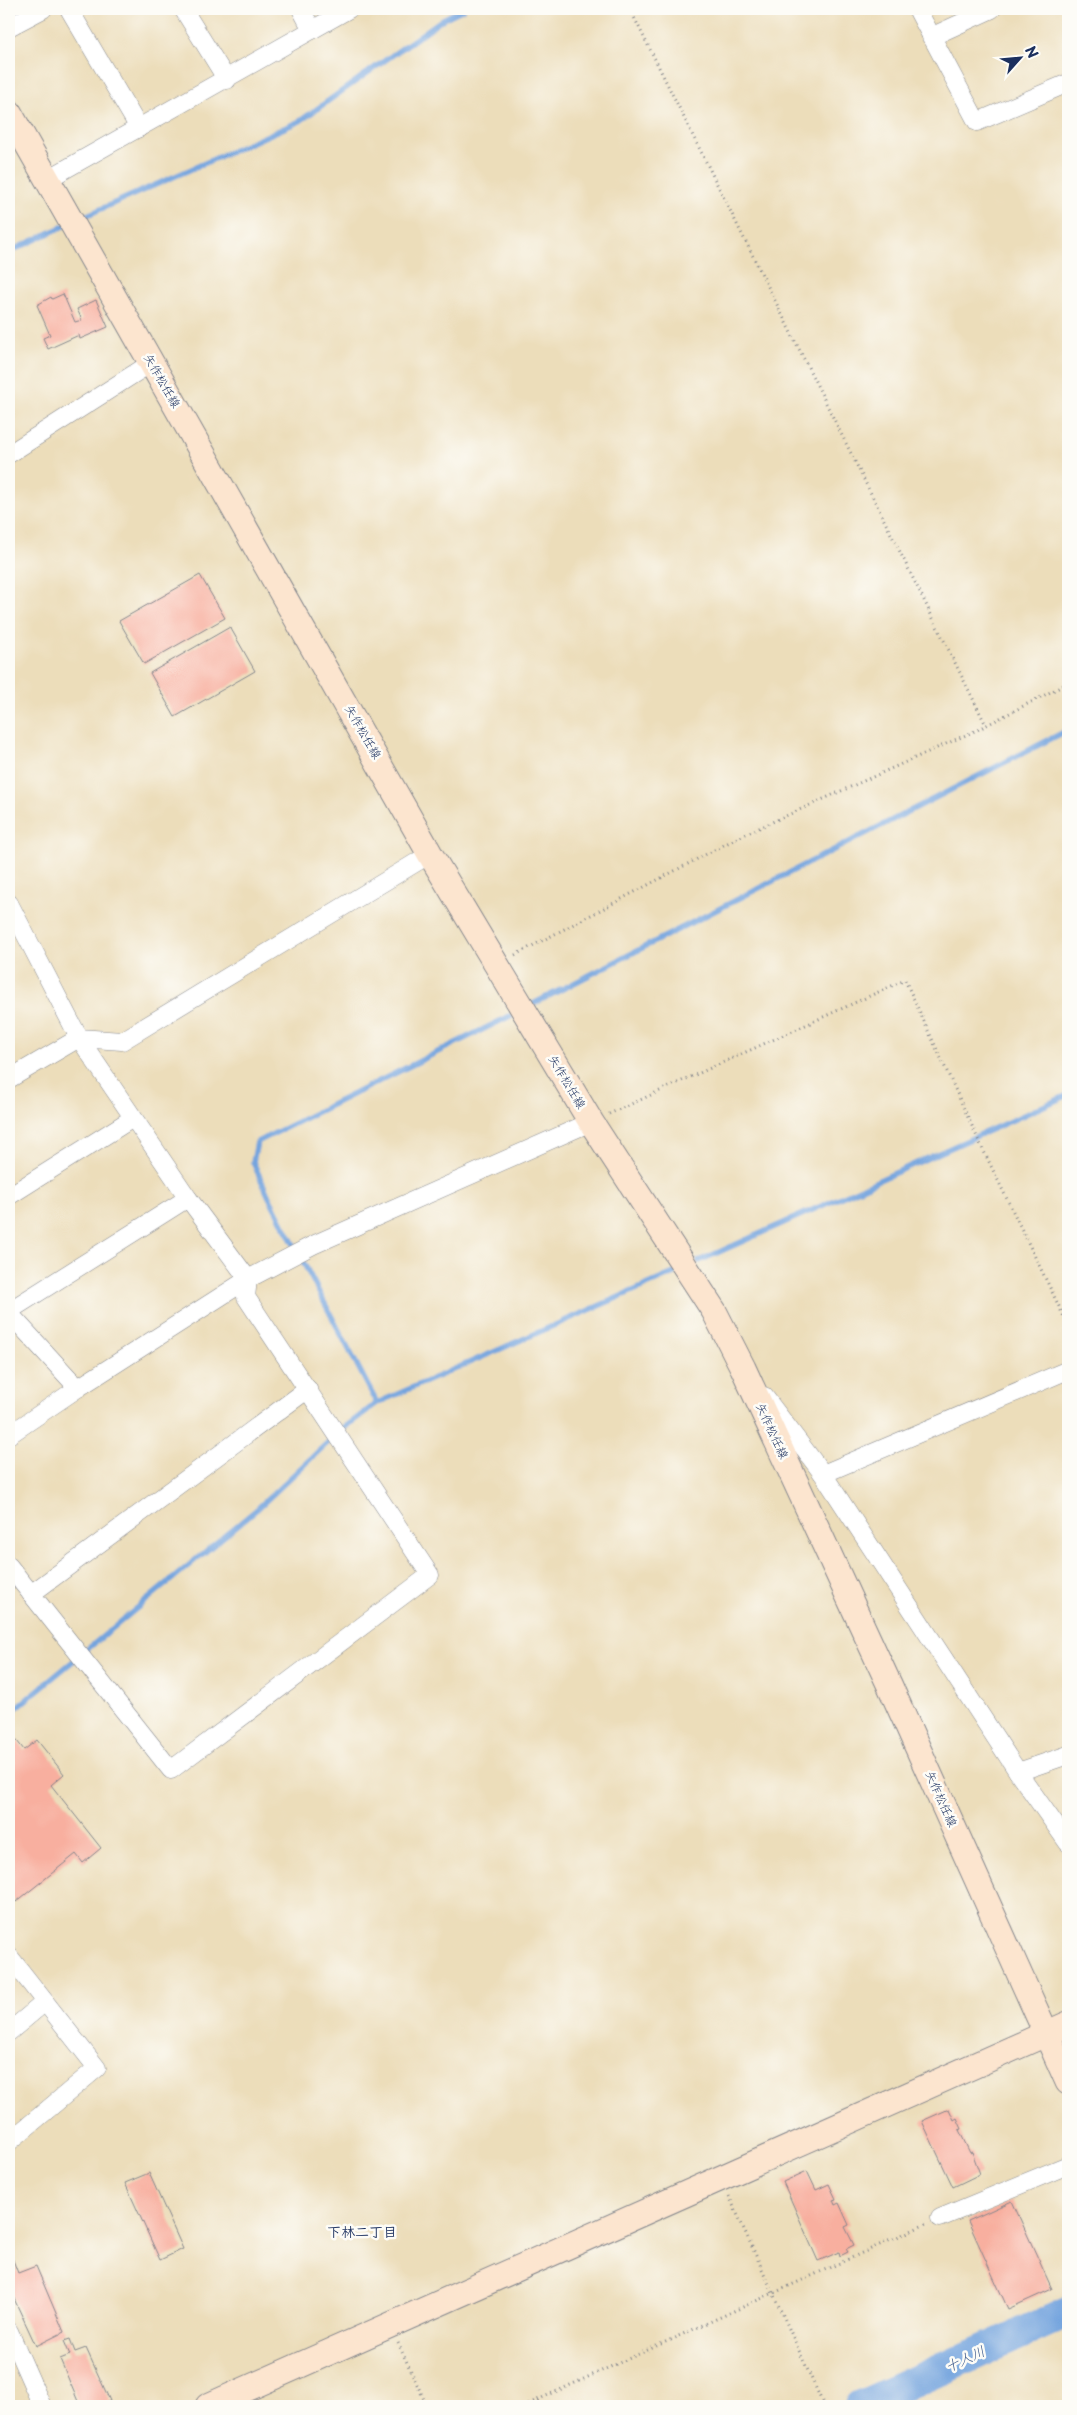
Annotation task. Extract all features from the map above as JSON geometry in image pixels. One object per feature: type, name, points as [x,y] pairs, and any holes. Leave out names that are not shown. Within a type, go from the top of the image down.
[{"type":"main road","name":"矢作松任線","points":[[9,112],[430,854],[590,1122],[714,1312],[743,1368],[1058,2029],[1068,2082]]},
{"type":"main road","points":[[208,2406],[389,2324],[1058,2029]]},
{"type":"street","points":[[9,28],[43,9]]},
{"type":"street","points":[[69,9],[139,128]]},
{"type":"street","points":[[183,9],[227,80]]},
{"type":"street","points":[[300,9],[312,30]]},
{"type":"street","points":[[48,179],[227,80],[349,9]]},
{"type":"street","points":[[917,9],[977,122],[1068,83]]},
{"type":"street","points":[[931,37],[992,9]]},
{"type":"street","points":[[9,454],[151,363]]},
{"type":"street","points":[[9,1079],[79,1038],[122,1041],[430,854]]},
{"type":"street","points":[[9,903],[79,1038],[188,1198],[248,1278],[246,1297],[430,1575],[172,1770],[9,1566]]},
{"type":"street","points":[[9,1196],[133,1118]]},
{"type":"street","points":[[9,1435],[248,1278],[304,1250],[590,1122]]},
{"type":"street","points":[[78,1388],[9,1312],[188,1198]]},
{"type":"street","points":[[743,1368],[823,1474],[1018,1772],[1068,1843]]},
{"type":"street","points":[[823,1474],[1068,1370]]},
{"type":"street","points":[[31,1594],[308,1389]]},
{"type":"street","points":[[1018,1772],[1068,1755]]},
{"type":"street","points":[[9,1956],[97,2068],[9,2142]]},
{"type":"street","points":[[9,2032],[45,2002]]},
{"type":"street","points":[[940,2218],[1068,2165]]},
{"type":"street","points":[[9,2331],[42,2406]]},
{"type":"path","points":[[630,9],[986,724]]},
{"type":"path","points":[[496,965],[739,837],[986,724],[1068,683]]},
{"type":"path","points":[[590,1122],[906,980],[978,1139],[1068,1325]]},
{"type":"path","points":[[721,2178],[823,2406]]},
{"type":"path","points":[[524,2406],[940,2218]]},
{"type":"path","points":[[389,2324],[427,2406]]},
{"type":"building","points":[[63,294],[75,322],[82,320],[77,309],[96,300],[108,327],[80,339],[79,335],[48,349],[43,338],[50,335],[37,305],[51,297],[52,299]]},
{"type":"building","points":[[200,575],[225,618],[144,664],[119,621]]},
{"type":"building","points":[[230,627],[255,671],[175,717],[150,673]]},
{"type":"building","points":[[14,1737],[24,1750],[37,1740],[64,1774],[51,1785],[101,1848],[83,1863],[76,1854],[16,1902],[9,1892],[9,1741]]},
{"type":"building","points":[[949,2109],[954,2120],[957,2118],[962,2129],[959,2130],[970,2153],[972,2152],[980,2174],[953,2187],[922,2121]]},
{"type":"building","points":[[807,2171],[816,2190],[829,2184],[836,2199],[833,2200],[835,2205],[839,2203],[849,2225],[845,2227],[854,2245],[846,2249],[848,2252],[840,2256],[839,2252],[818,2261],[783,2182]]},
{"type":"building","points":[[149,2173],[183,2249],[160,2260],[125,2183]]},
{"type":"building","points":[[1012,2201],[1052,2289],[1008,2309],[968,2221]]},
{"type":"building","points":[[11,2255],[18,2273],[36,2266],[64,2332],[36,2346],[9,2288],[9,2256]]},
{"type":"building","points":[[70,2339],[75,2352],[86,2348],[110,2401],[99,2406],[80,2406],[60,2359],[70,2355],[64,2341]]},
{"type":"waterway","points":[[76,220],[300,121],[443,19],[463,9]]},
{"type":"waterway","points":[[9,252],[66,225]]},
{"type":"waterway","points":[[533,1004],[1068,730]]},
{"type":"waterway","points":[[377,1403],[269,1197],[253,1162],[257,1142],[510,1016]]},
{"type":"waterway","points":[[699,1261],[1068,1095]]},
{"type":"waterway","points":[[9,1714],[257,1509],[340,1431],[377,1403],[674,1273]]},
{"type":"waterway","name":"十人川","points":[[861,2406],[1068,2312]]},
{"type":"district","name":"下林二丁目","points":[[362,2232]]}]
